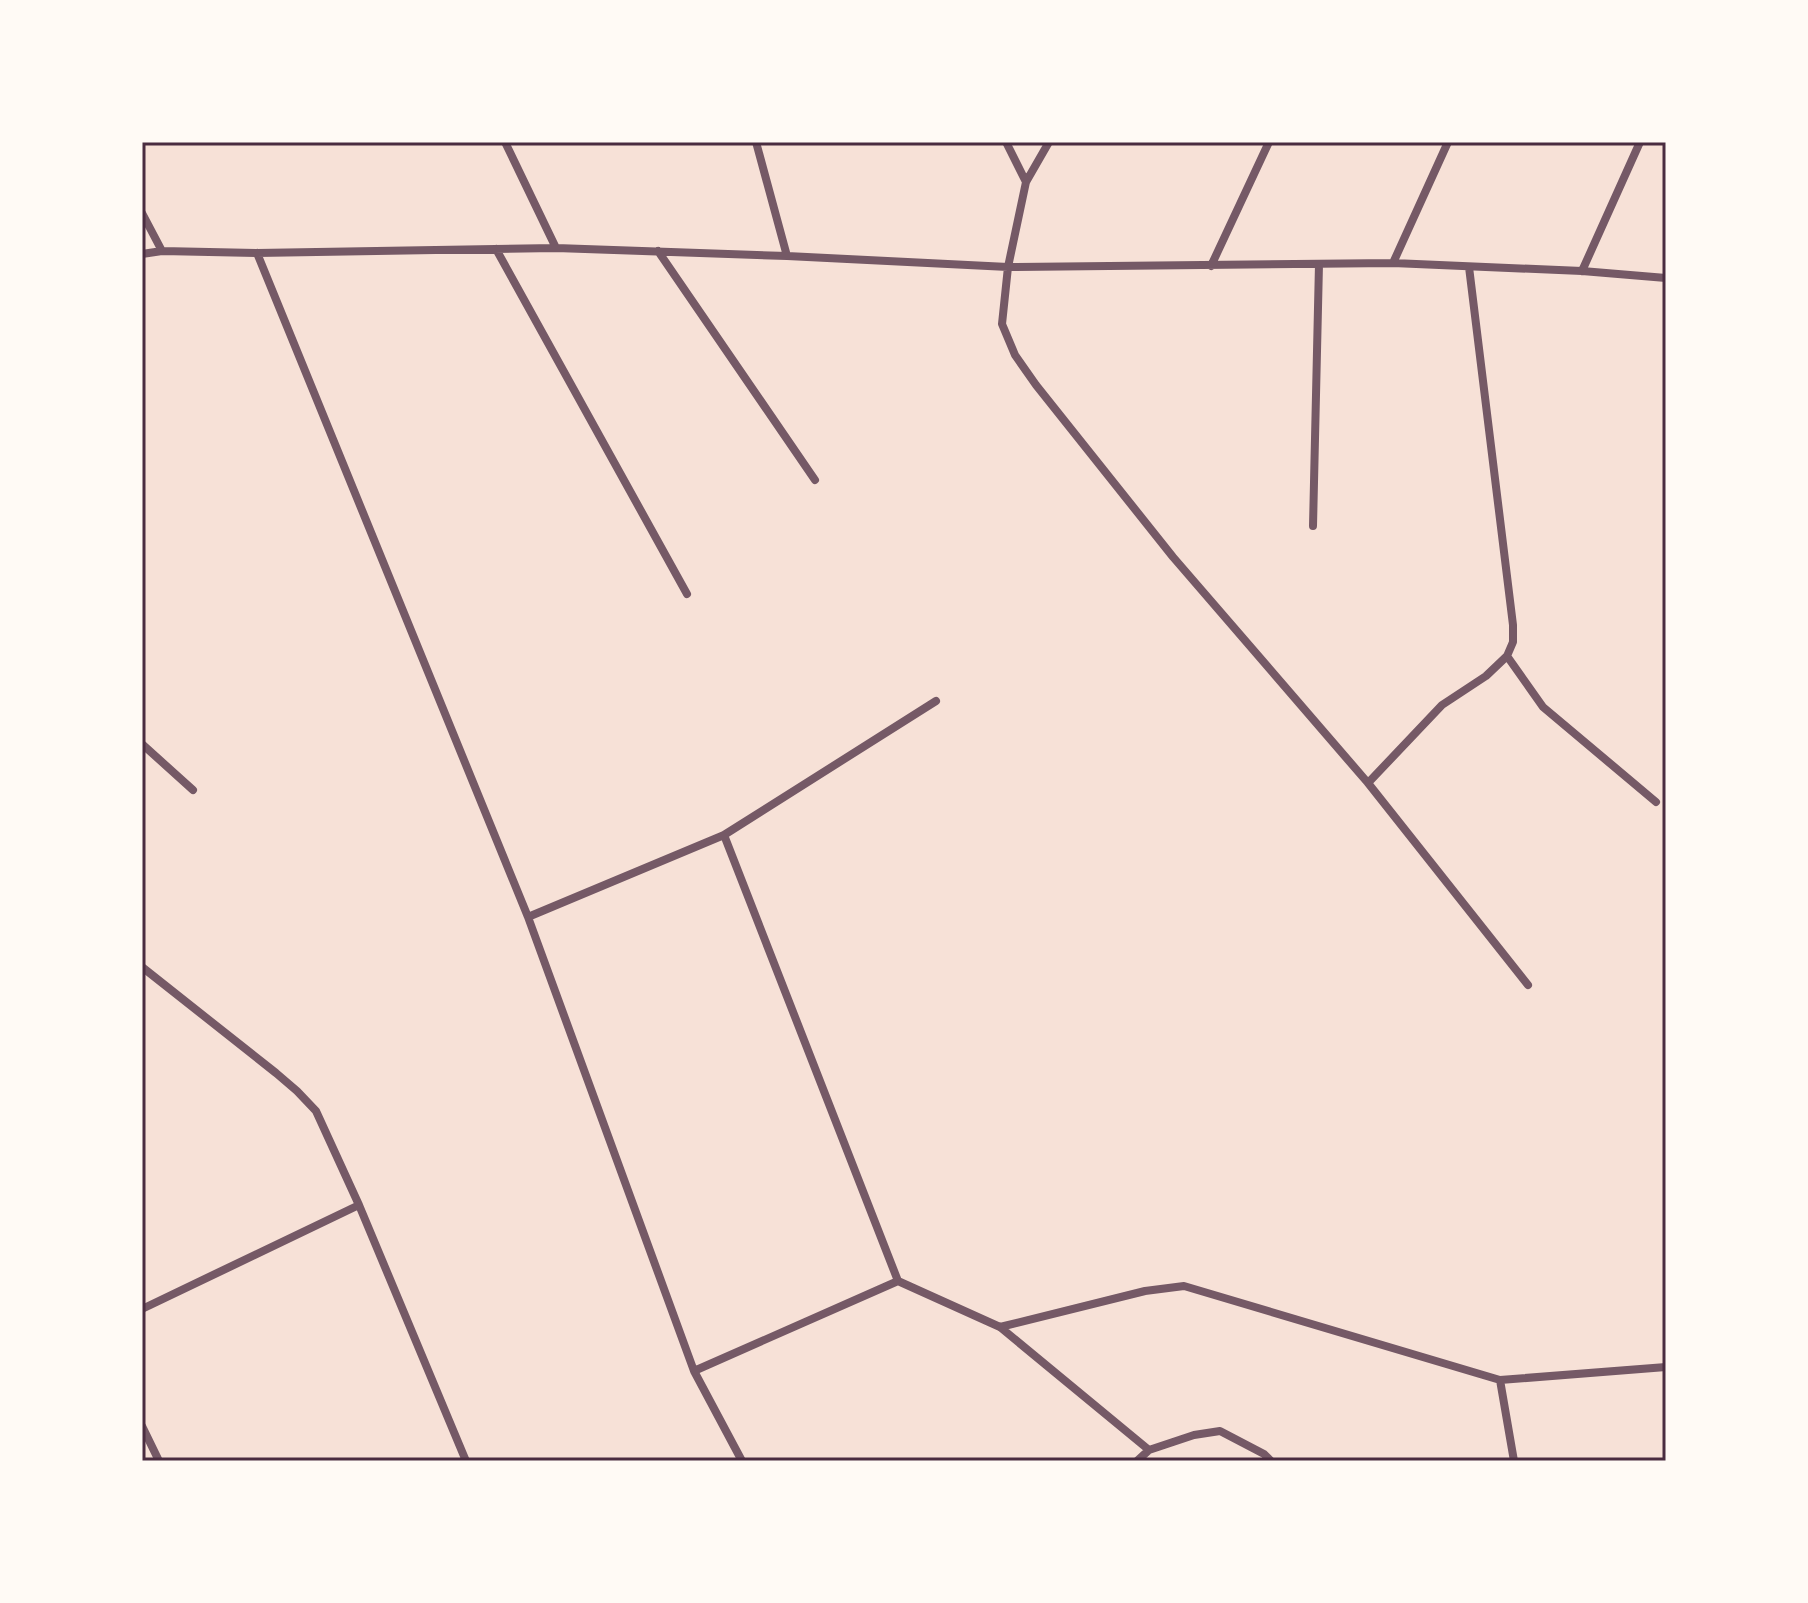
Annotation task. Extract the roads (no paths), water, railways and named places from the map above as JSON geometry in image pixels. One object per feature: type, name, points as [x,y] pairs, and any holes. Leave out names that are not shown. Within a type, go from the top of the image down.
[{"type":"street","points":[[505,142],[556,248]]},
{"type":"street","points":[[756,142],[787,256]]},
{"type":"street","points":[[1006,142],[1026,182]]},
{"type":"street","points":[[1049,142],[1026,182],[1008,267],[1002,324],[1015,355],[1173,557],[1368,783],[1528,985]]},
{"type":"street","points":[[1211,266],[1269,142]]},
{"type":"street","points":[[1393,263],[1448,142]]},
{"type":"street","points":[[1582,271],[1640,142]]},
{"type":"street","points":[[142,213],[162,251]]},
{"type":"street","points":[[142,254],[162,251],[257,253],[556,248],[1008,267],[1393,263],[1666,278]]},
{"type":"street","points":[[496,249],[687,594]]},
{"type":"street","points":[[658,251],[815,480]]},
{"type":"street","points":[[257,253],[528,917],[694,1371],[742,1461]]},
{"type":"street","points":[[1313,526],[1319,264]]},
{"type":"street","points":[[1368,783],[1442,705],[1486,676],[1507,656],[1513,642],[1469,267]]},
{"type":"street","points":[[1507,656],[1543,707],[1656,802]]},
{"type":"street","points":[[528,917],[724,835],[936,701]]},
{"type":"street","points":[[142,744],[193,790]]},
{"type":"street","points":[[724,835],[898,1281],[1000,1327],[1149,1450]]},
{"type":"street","points":[[142,967],[276,1073],[316,1111],[359,1205],[466,1461]]},
{"type":"street","points":[[142,1309],[359,1205]]},
{"type":"street","points":[[694,1371],[898,1281]]},
{"type":"street","points":[[1000,1327],[1145,1291],[1184,1286],[1500,1380],[1666,1367]]},
{"type":"street","points":[[1500,1380],[1514,1461]]},
{"type":"street","points":[[142,1426],[159,1461]]},
{"type":"street","points":[[1137,1461],[1149,1450],[1194,1435],[1220,1431],[1264,1454],[1271,1461]]}]
